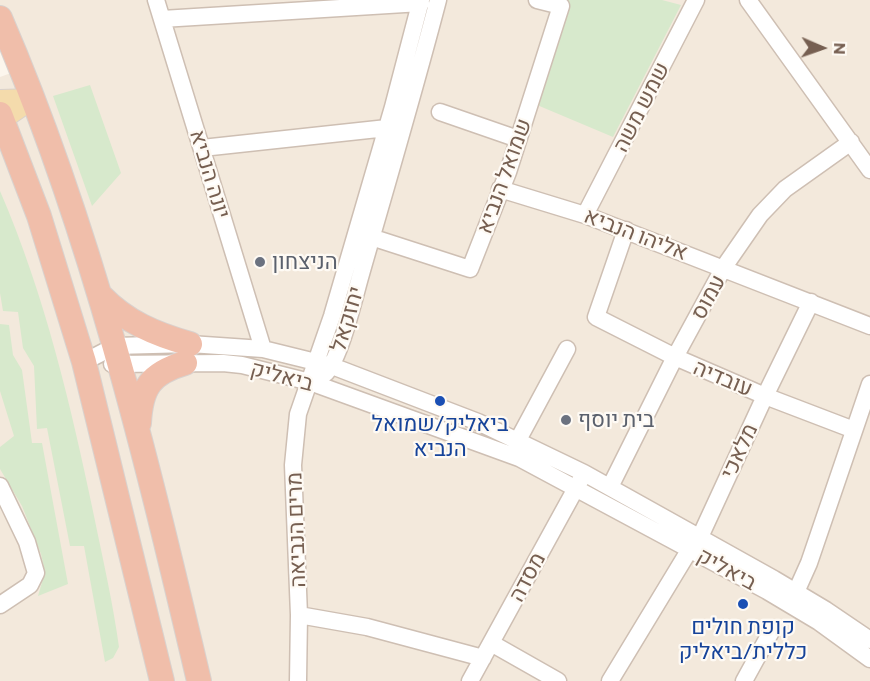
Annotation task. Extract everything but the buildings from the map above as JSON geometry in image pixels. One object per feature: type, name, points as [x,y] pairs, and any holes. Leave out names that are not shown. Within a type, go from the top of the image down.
[{"type":"highway","points":[[0,18],[66,188],[99,294],[138,434],[199,681]]},
{"type":"highway","points":[[1,114],[39,216],[84,362],[162,681]]},
{"type":"highway","points":[[0,167],[39,216]]},
{"type":"highway","points":[[99,294],[120,314],[187,353],[155,376],[149,384],[140,410],[138,434]]},
{"type":"main road","points":[[1,114],[32,99]]},
{"type":"street","name":"יונה הנביא","points":[[156,0],[263,348]]},
{"type":"street","name":"יחזקאל","points":[[310,382],[324,364],[371,237],[438,0]]},
{"type":"street","name":"שמואל הנביא","points":[[371,237],[470,269],[501,189],[561,6],[537,0]]},
{"type":"street","name":"שמש משה","points":[[585,214],[696,0]]},
{"type":"street","points":[[748,0],[870,170]]},
{"type":"street","points":[[162,19],[421,2]]},
{"type":"street","name":"יחזקאל","points":[[324,364],[332,316],[421,2]]},
{"type":"street","points":[[440,112],[518,139]]},
{"type":"street","points":[[202,148],[387,128]]},
{"type":"street","name":"עמוס","points":[[610,487],[675,357],[724,267],[760,215],[785,189],[851,142]]},
{"type":"street","name":"אליהו הנביא","points":[[501,189],[585,214],[870,326]]},
{"type":"street","name":"עובדיה","points":[[626,230],[596,317],[675,357],[765,396],[854,430]]},
{"type":"street","name":"מלאכי","points":[[610,681],[695,543],[811,302]]},
{"type":"street","name":"ביאליק","points":[[84,362],[117,355],[263,348],[324,364],[478,422],[610,487],[819,622],[870,659]]},
{"type":"street","points":[[518,440],[567,349]]},
{"type":"street","name":"ביאליק","points":[[187,353],[310,382],[519,458],[574,488],[796,592],[870,640]]},
{"type":"street","points":[[279,373],[290,389],[298,414]]},
{"type":"street","name":"מרים הנביאה","points":[[298,681],[299,615],[293,465],[298,414],[310,382]]},
{"type":"street","points":[[796,592],[809,563],[870,384]]},
{"type":"street","name":"מסדה","points":[[470,681],[584,473]]},
{"type":"street","points":[[0,486],[27,542],[36,573],[30,585],[0,605]]},
{"type":"street","points":[[299,615],[367,627],[483,658]]},
{"type":"street","points":[[744,681],[772,630]]},
{"type":"street","points":[[491,643],[558,681]]},
{"type":"shaded area","points":[[0,0],[870,0],[870,681],[0,681],[0,77],[22,69],[0,12]]},
{"type":"green space","points":[[559,0],[662,0],[681,5],[613,137],[537,105],[570,3]]},
{"type":"green space","points":[[90,85],[121,173],[92,206],[53,96]]},
{"type":"green space","points":[[0,191],[30,270],[55,351],[85,475],[119,647],[113,658],[105,662],[84,546],[70,546],[47,428],[37,429],[34,366],[23,348],[18,312],[3,311],[0,293]]},
{"type":"green space","points":[[0,324],[9,325],[13,355],[22,370],[32,443],[42,443],[68,584],[38,596],[45,572],[41,554],[22,506],[0,469],[0,447],[14,436],[0,391]]},
{"type":"place","name":"הניצחון","points":[[260,262]]},
{"type":"place","name":"ביאליק/שמואל הנביא","points":[[440,401]]},
{"type":"place","name":"בית יוסף","points":[[566,420]]},
{"type":"place","name":"קופת חולים כללית/ביאליק","points":[[743,604]]}]
